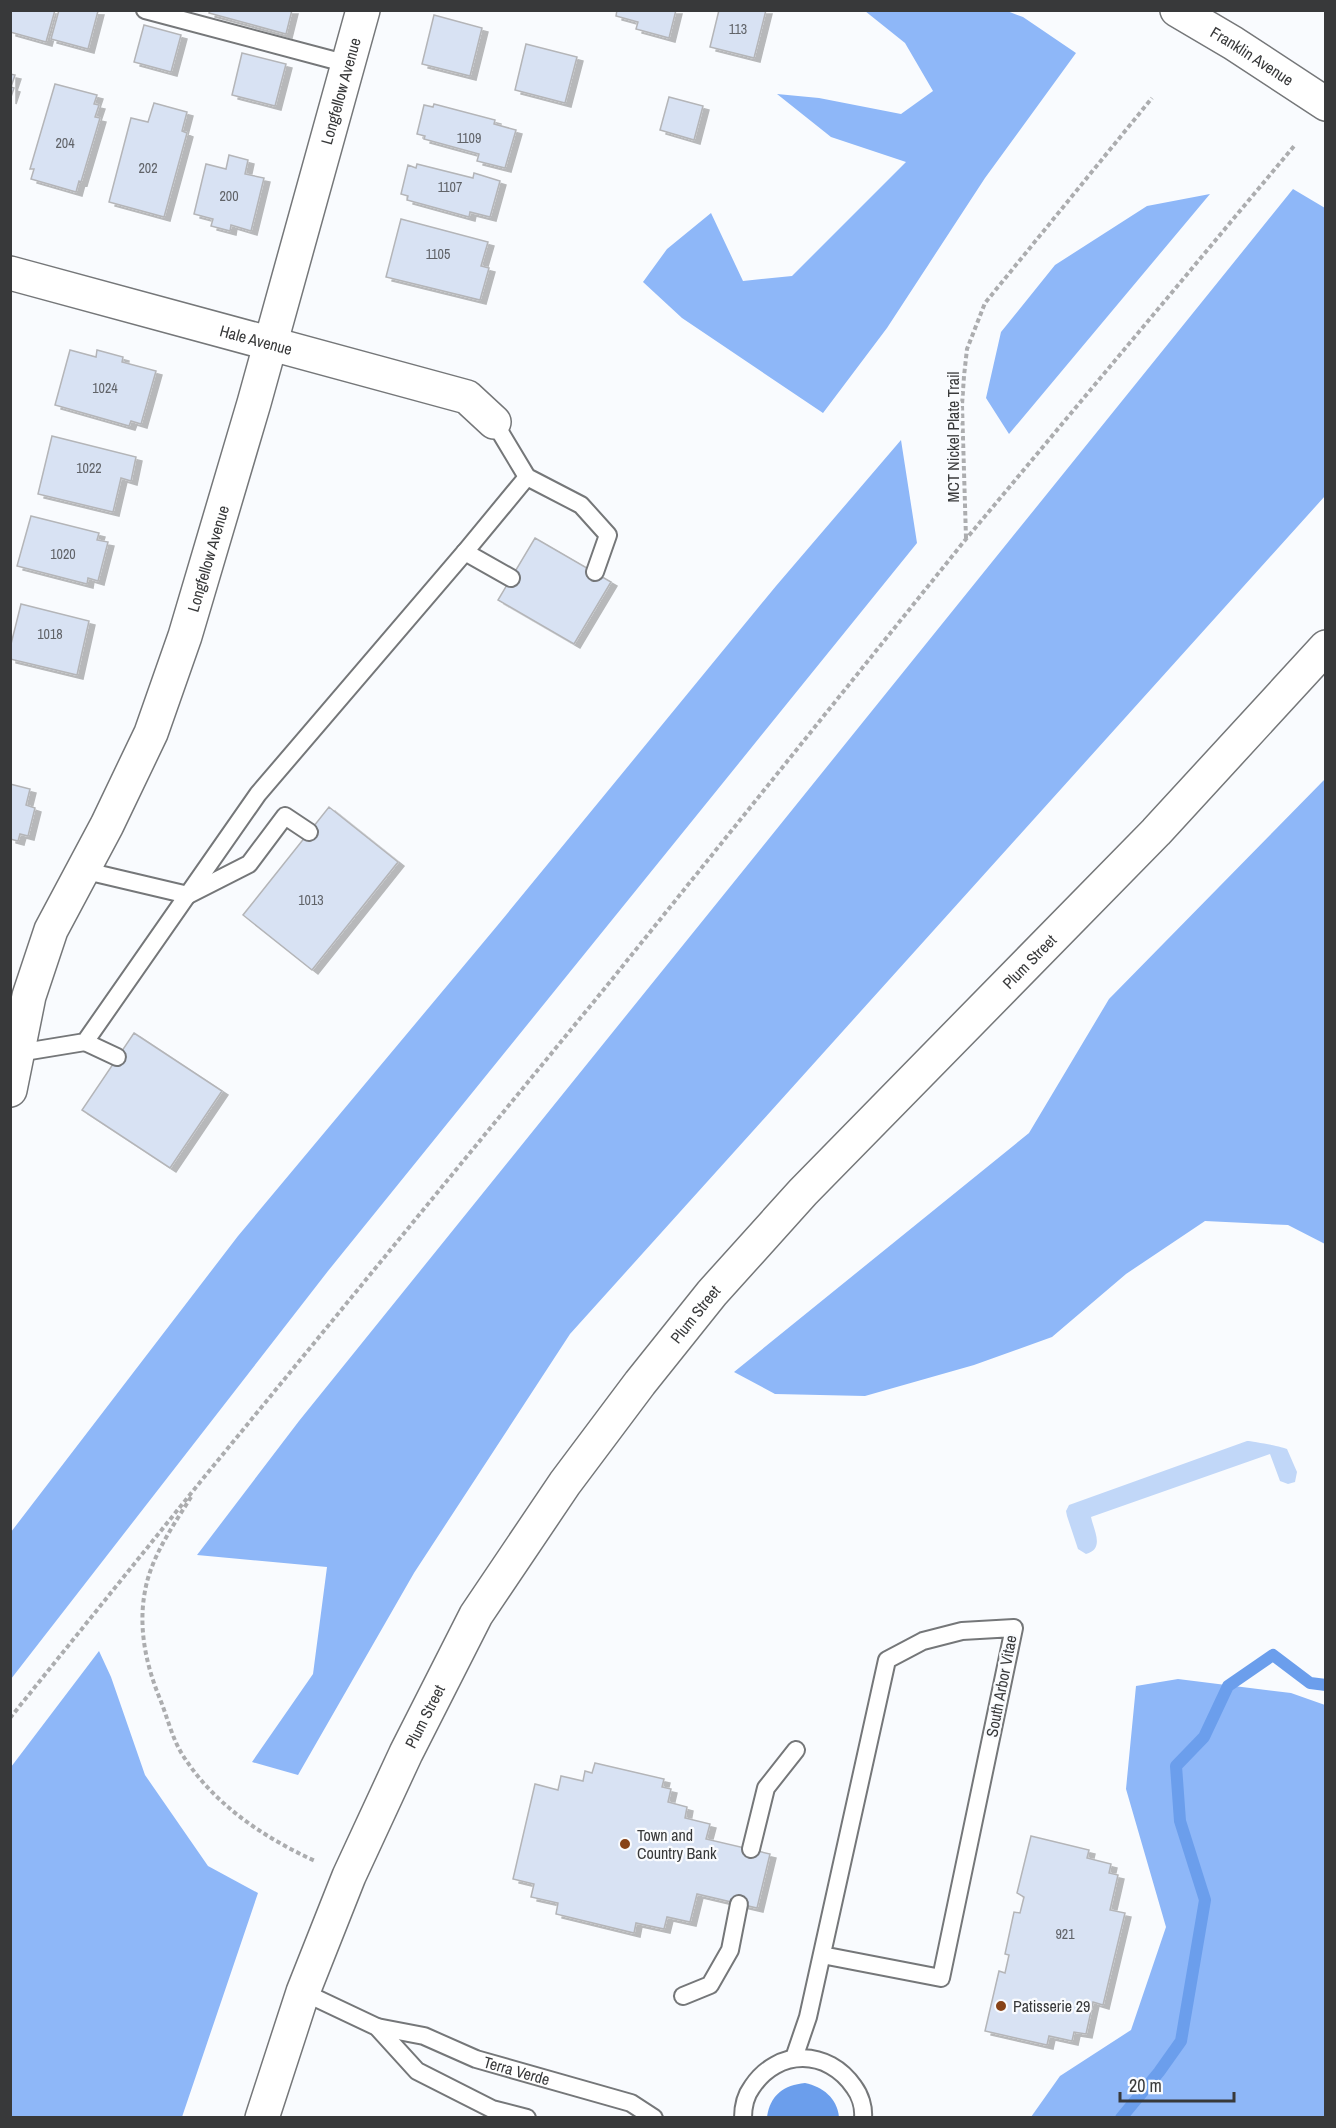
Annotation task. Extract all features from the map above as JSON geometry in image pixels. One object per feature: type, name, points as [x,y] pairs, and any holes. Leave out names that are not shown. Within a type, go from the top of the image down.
[{"type":"street","name":"Longfellow Avenue","points":[[10,1090],[29,996],[51,930],[107,825],[151,733],[189,625],[271,343],[363,10]]},
{"type":"street","name":"Franklin Avenue","points":[[1177,10],[1233,43],[1326,104]]},
{"type":"street","name":"Hale Avenue","points":[[10,273],[467,397],[494,422]]},
{"type":"street","name":"Plum Street","points":[[262,2118],[303,1992],[349,1876],[406,1753],[476,1615],[565,1483],[647,1374],[712,1293],[803,1192],[1156,832],[1326,647]]},
{"type":"lane","points":[[146,10],[348,64]]},
{"type":"lane","points":[[494,422],[527,477],[581,505],[608,536],[595,572]]},
{"type":"lane","points":[[85,1042],[258,794],[527,477]]},
{"type":"lane","points":[[465,552],[511,578]]},
{"type":"lane","points":[[82,870],[188,895],[249,864],[285,816],[309,832]]},
{"type":"lane","points":[[18,1053],[85,1042],[117,1057]]},
{"type":"lane","name":"South Arbor Vitae","points":[[794,2058],[808,2017],[887,1660],[923,1641],[962,1631],[1014,1628],[941,1978],[822,1955]]},
{"type":"lane","points":[[751,1849],[766,1788],[796,1750]]},
{"type":"lane","points":[[683,1995],[710,1985],[730,1950],[739,1904]]},
{"type":"lane","name":"Terra Verde","points":[[303,1992],[377,2028],[424,2036],[476,2059],[631,2103],[654,2118]]},
{"type":"lane","name":"Terra Verde","points":[[377,2028],[417,2071],[492,2109],[527,2118]]},
{"type":"lane","points":[[743,2118],[749,2092],[760,2076],[776,2064],[794,2058],[814,2059],[833,2065],[848,2078],[859,2094],[863,2118]]},
{"type":"path","name":"MCT Nickel Plate Trail","points":[[966,539],[962,405],[964,376],[967,349],[985,303],[1152,98]]},
{"type":"path","points":[[10,1718],[605,988],[966,539],[1295,145]]},
{"type":"path","points":[[201,1481],[168,1535],[145,1590],[142,1623],[147,1658],[156,1688],[181,1753],[210,1791],[242,1819],[281,1845],[349,1876]]},
{"type":"shaded area","points":[[865,11],[1007,11],[1023,17],[1076,53],[985,178],[887,328],[823,413],[682,318],[643,282],[667,249],[711,213],[743,281],[792,276],[906,162],[831,137],[777,94],[819,98],[901,114],[933,91],[905,43]]},
{"type":"shaded area","points":[[1293,189],[1325,208],[1325,496],[570,1334],[414,1573],[298,1775],[252,1762],[313,1674],[327,1567],[197,1555],[299,1421]]},
{"type":"shaded area","points":[[1210,194],[1009,434],[986,398],[1001,332],[1055,265],[1147,206]]},
{"type":"shaded area","points":[[901,440],[917,543],[328,1271],[11,1679],[11,1532],[238,1236],[497,926],[776,586]]},
{"type":"shaded area","points":[[1325,779],[1325,1244],[1288,1225],[1205,1221],[1126,1274],[1052,1337],[974,1365],[865,1396],[775,1394],[734,1372],[1029,1133],[1109,999]]},
{"type":"shaded area","points":[[1247,1441],[1287,1449],[1297,1472],[1295,1482],[1288,1484],[1280,1481],[1270,1454],[1091,1517],[1097,1544],[1092,1552],[1086,1554],[1078,1549],[1067,1516],[1066,1511],[1069,1505]]},
{"type":"shaded area","points":[[99,1651],[111,1677],[145,1775],[208,1866],[258,1893],[182,2117],[11,2117],[11,1767]]},
{"type":"shaded area","points":[[1178,1679],[1291,1693],[1325,1705],[1325,2117],[1031,2117],[1060,2076],[1131,2030],[1166,1927],[1126,1789],[1136,1686]]},
{"type":"shaded area","points":[[805,2083],[818,2087],[828,2094],[838,2110],[839,2117],[767,2117],[771,2103],[779,2092]]},
{"type":"building","points":[[10,10],[55,10],[46,42],[10,32]]},
{"type":"building","points":[[59,10],[98,11],[88,49],[51,39]]},
{"type":"building","points":[[210,10],[292,10],[286,34],[209,13]]},
{"type":"building","points":[[617,10],[676,10],[669,38],[636,29],[638,22],[616,16]]},
{"type":"building","points":[[719,10],[766,10],[754,58],[710,47]]},
{"type":"building","points":[[434,15],[482,28],[470,76],[422,64]]},
{"type":"building","points":[[144,25],[181,35],[171,72],[134,62]]},
{"type":"building","points":[[526,44],[577,57],[565,103],[515,90]]},
{"type":"building","points":[[242,53],[286,64],[275,106],[232,95]]},
{"type":"building","points":[[10,74],[15,75],[10,100]]},
{"type":"building","points":[[55,84],[97,95],[94,104],[99,105],[95,117],[100,118],[76,192],[31,179],[34,169],[30,169]]},
{"type":"building","points":[[669,97],[703,106],[694,140],[660,130]]},
{"type":"building","points":[[154,103],[187,112],[182,131],[187,133],[164,217],[109,202],[131,118],[148,122]]},
{"type":"building","points":[[434,104],[495,120],[494,124],[516,130],[505,168],[477,161],[479,154],[424,139],[425,136],[417,134],[424,105],[433,107]]},
{"type":"building","points":[[229,155],[248,160],[245,174],[264,178],[251,231],[231,225],[230,231],[211,226],[213,219],[194,214],[206,164],[226,169]]},
{"type":"building","points":[[417,164],[473,178],[474,173],[500,181],[490,217],[470,212],[469,217],[407,200],[408,196],[401,194],[408,165],[416,168]]},
{"type":"building","points":[[401,219],[488,242],[481,266],[489,268],[480,300],[386,277]]},
{"type":"building","points":[[70,350],[96,357],[97,350],[123,357],[122,362],[156,371],[141,424],[131,421],[129,426],[55,405]]},
{"type":"building","points":[[52,436],[136,457],[131,481],[121,478],[113,512],[38,494]]},
{"type":"building","points":[[31,516],[99,533],[97,540],[108,542],[98,581],[88,578],[87,584],[17,566]]},
{"type":"building","points":[[535,538],[611,582],[574,644],[498,600]]},
{"type":"building","points":[[21,604],[89,621],[77,675],[10,659],[10,648]]},
{"type":"building","points":[[10,784],[30,789],[26,805],[35,808],[28,836],[20,834],[18,841],[10,839]]},
{"type":"building","points":[[329,807],[398,862],[312,970],[243,915]]},
{"type":"building","points":[[134,1033],[222,1091],[170,1168],[82,1110]]},
{"type":"building","name":"Town and Country Bank","points":[[595,1763],[664,1779],[662,1787],[671,1789],[668,1802],[687,1807],[685,1818],[710,1824],[706,1839],[770,1854],[757,1908],[697,1894],[690,1922],[667,1917],[664,1929],[636,1923],[634,1933],[556,1914],[558,1903],[531,1897],[534,1884],[513,1879],[535,1784],[558,1790],[561,1776],[583,1781],[585,1771],[592,1773]]},
{"type":"building","points":[[1031,1836],[1089,1850],[1087,1858],[1111,1864],[1109,1873],[1118,1875],[1110,1910],[1125,1913],[1103,2005],[1093,2002],[1086,2034],[1074,2032],[1072,2041],[1049,2036],[1047,2045],[985,2031],[999,1971],[1005,1973],[1009,1955],[1005,1954],[1014,1912],[1020,1913],[1024,1897],[1017,1893]]},
{"type":"waterway","points":[[1121,2118],[1181,2041],[1205,1900],[1180,1821],[1176,1766],[1204,1737],[1228,1686],[1273,1655],[1310,1683],[1326,1685]]},
{"type":"place","name":"Town and Country Bank","points":[[625,1844]]},
{"type":"place","name":"Patisserie 29","points":[[1001,2006]]}]
